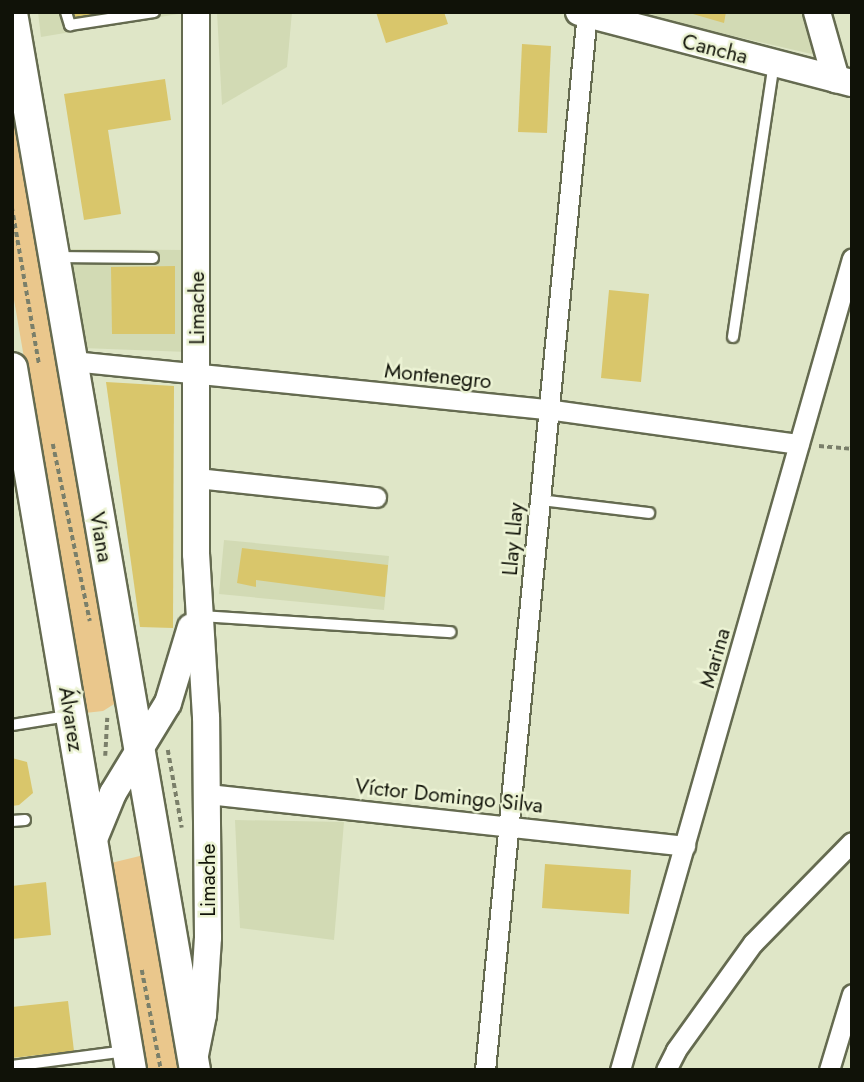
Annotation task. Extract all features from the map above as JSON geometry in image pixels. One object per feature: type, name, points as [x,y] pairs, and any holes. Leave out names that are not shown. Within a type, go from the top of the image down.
[{"type":"main road","name":"Limache","points":[[195,1065],[204,1014],[208,937],[206,717],[197,610],[196,12]]},
{"type":"main road","points":[[817,12],[844,81]]},
{"type":"main road","name":"Viana","points":[[12,13],[20,102],[72,361],[195,1065]]},
{"type":"main road","name":"Cancha","points":[[584,14],[844,81]]},
{"type":"main road","name":"Álvarez","points":[[12,368],[20,460],[71,715],[130,1060]]},
{"type":"main road","name":"Limache","points":[[92,844],[108,804],[168,703],[197,610]]},
{"type":"main road","points":[[168,703],[192,706],[206,717]]},
{"type":"street","name":"Llay Llay","points":[[485,1070],[584,14]]},
{"type":"street","name":"Marina","points":[[620,1070],[852,258]]},
{"type":"street","name":"Montenegro","points":[[72,361],[197,376],[546,409],[799,444]]},
{"type":"street","points":[[197,478],[376,497]]},
{"type":"street","name":"Víctor Domingo Silva","points":[[208,794],[685,846]]},
{"type":"street","points":[[666,1070],[676,1050],[754,943],[852,842]]},
{"type":"street","points":[[828,1070],[852,994]]},
{"type":"lane","points":[[66,12],[70,25],[111,16],[154,12]]},
{"type":"lane","points":[[733,337],[774,64]]},
{"type":"lane","points":[[53,257],[153,258]]},
{"type":"lane","points":[[540,500],[649,513]]},
{"type":"lane","points":[[197,610],[450,632]]},
{"type":"lane","points":[[12,725],[71,715]]},
{"type":"lane","points":[[12,821],[25,820]]},
{"type":"lane","points":[[12,1066],[130,1060]]},
{"type":"path","points":[[12,207],[41,377]]},
{"type":"path","points":[[52,442],[91,629]]},
{"type":"path","points":[[799,444],[852,449]]},
{"type":"path","points":[[104,763],[108,708]]},
{"type":"path","points":[[141,965],[161,1070]]},
{"type":"shaded area","points":[[38,12],[184,12],[184,13],[41,37]]},
{"type":"shaded area","points":[[217,12],[292,12],[287,67],[222,105]]},
{"type":"shaded area","points":[[630,12],[802,12],[816,55]]},
{"type":"shaded area","points":[[12,63],[119,701],[103,711],[85,713],[12,288]]},
{"type":"shaded area","points":[[65,249],[187,250],[188,352],[82,348]]},
{"type":"shaded area","points":[[224,540],[389,556],[384,610],[219,594]]},
{"type":"shaded area","points":[[235,820],[344,822],[334,940],[240,928]]},
{"type":"shaded area","points":[[148,854],[181,1070],[147,1070],[111,863]]},
{"type":"building","points":[[69,12],[106,12],[106,17],[70,20]]},
{"type":"building","points":[[376,12],[444,12],[448,24],[386,43]]},
{"type":"building","points":[[686,12],[726,12],[724,23]]},
{"type":"building","points":[[522,44],[551,46],[547,133],[518,132]]},
{"type":"building","points":[[165,79],[171,120],[108,130],[121,214],[84,220],[64,94]]},
{"type":"building","points":[[175,266],[175,334],[112,334],[111,267]]},
{"type":"building","points":[[609,290],[649,294],[641,382],[601,378]]},
{"type":"building","points":[[106,382],[174,386],[173,628],[140,627]]},
{"type":"building","points":[[242,548],[388,565],[385,597],[256,580],[256,587],[237,583]]},
{"type":"building","points":[[12,758],[27,762],[33,793],[19,805],[12,806]]},
{"type":"building","points":[[545,864],[631,870],[629,914],[542,908]]},
{"type":"building","points":[[46,882],[51,935],[12,939],[12,886]]},
{"type":"building","points":[[68,1001],[74,1051],[12,1058],[12,1007]]}]
